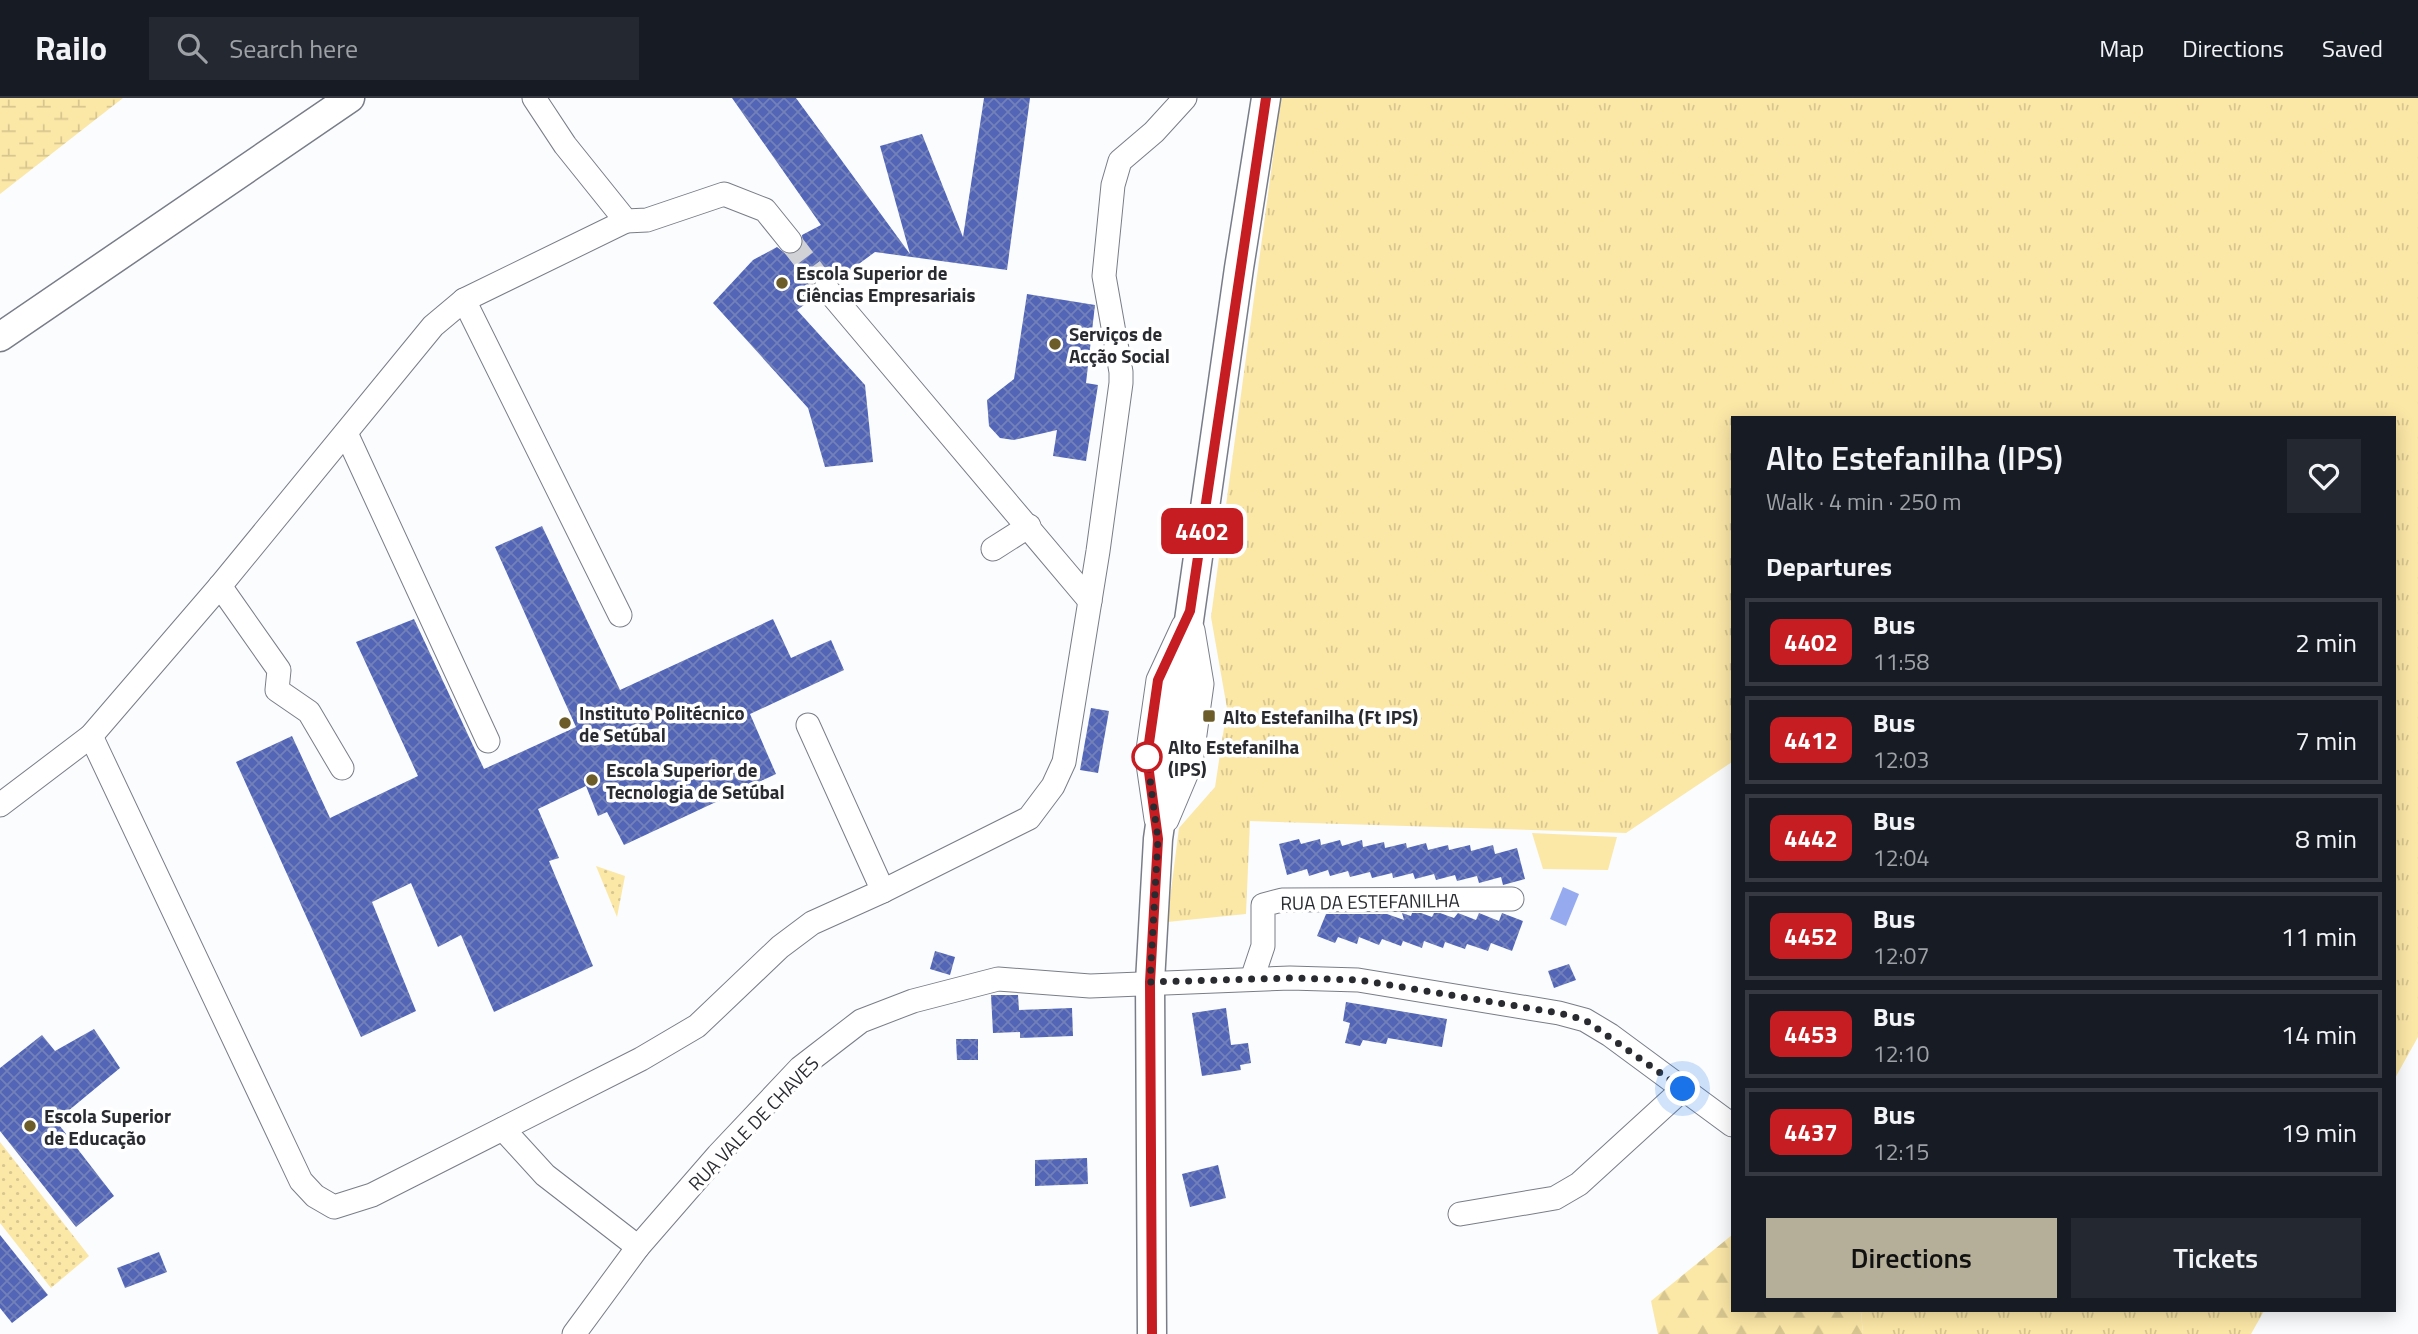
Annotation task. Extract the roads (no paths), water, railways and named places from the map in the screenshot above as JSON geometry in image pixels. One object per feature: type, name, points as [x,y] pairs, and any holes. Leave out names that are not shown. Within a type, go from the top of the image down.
[{"type":"main road","points":[[0,335],[320,98]]},
{"type":"main road","points":[[0,335],[350,98]]},
{"type":"main road","points":[[1250,190],[1254,98]]},
{"type":"main road","points":[[1152,1334],[1150,982],[1158,839],[1250,190],[1266,98]]},
{"type":"street","points":[[534,98],[565,145],[626,221]]},
{"type":"street","points":[[91,736],[301,1181],[315,1196],[334,1207],[354,1202],[641,1059],[696,1026],[780,947],[812,923],[883,891],[1029,818],[1053,786],[1064,762],[1090,601],[1121,372],[1104,276],[1113,185],[1120,162],[1154,132],[1185,98]]},
{"type":"street","points":[[0,805],[91,736],[220,586],[433,327],[464,300],[626,221],[647,220],[724,194],[765,210],[790,241]]},
{"type":"street","points":[[826,288],[1090,601]]},
{"type":"street","points":[[464,300],[620,615]]},
{"type":"street","points":[[346,433],[488,741]]},
{"type":"street","points":[[993,550],[1029,526]]},
{"type":"street","points":[[220,586],[279,670],[277,690],[309,712],[342,768]]},
{"type":"street","points":[[808,725],[883,891]]},
{"type":"street","name":"RUA DA ESTEFANILHA","points":[[1252,979],[1263,946],[1263,905],[1282,900],[1512,899]]},
{"type":"street","name":"RUA VALE DE CHAVES","points":[[574,1334],[638,1247],[718,1155],[800,1068],[861,1021],[913,1001],[998,979],[1090,986],[1150,982]]},
{"type":"street","points":[[1150,982],[1359,980],[1572,1016],[1585,1020],[1610,1035],[1731,1124]]},
{"type":"street","points":[[1460,1214],[1555,1198],[1578,1184],[1683,1089]]},
{"type":"street","points":[[503,1129],[545,1175],[638,1247]]},
{"type":"water","points":[[1563,887],[1579,894],[1566,926],[1550,919]]},
{"type":"tunnel","points":[[790,241],[826,288]]},
{"type":"place","name":"Escola Superior de Ciências Empresariais","points":[[782,283]]},
{"type":"place","name":"Serviços de Acção Social","points":[[1055,344]]},
{"type":"place","name":"Alto Estefanilha (Ft IPS)","points":[[1209,716]]},
{"type":"place","name":"Instituto Politécnico de Setúbal","points":[[565,723]]},
{"type":"place","name":"Alto Estefanilha (IPS)","points":[[1147,757]]},
{"type":"place","name":"Escola Superior de Tecnologia de Setúbal","points":[[592,780]]},
{"type":"place","name":"Escola Superior de Educação","points":[[30,1126]]}]
